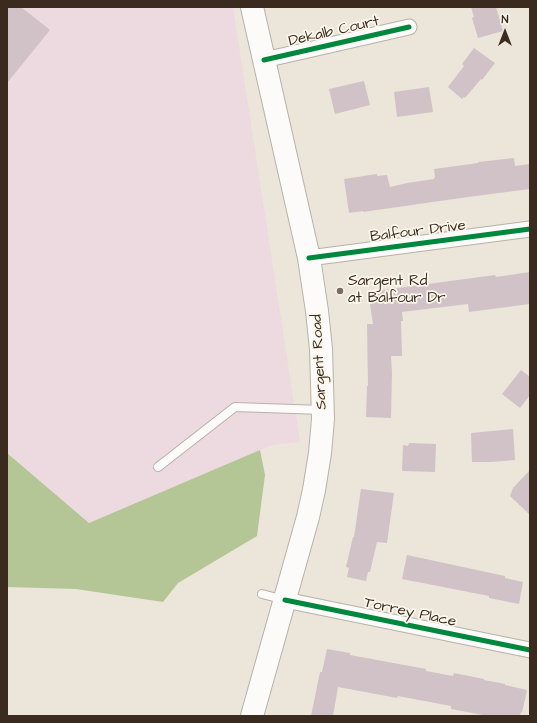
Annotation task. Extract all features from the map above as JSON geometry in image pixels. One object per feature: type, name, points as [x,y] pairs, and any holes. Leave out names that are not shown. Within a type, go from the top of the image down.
[{"type":"main road","name":"Sargent Road","points":[[252,7],[309,258],[321,349],[323,410],[320,453],[308,517],[252,716]]},
{"type":"street","name":"Dekalb Court","points":[[264,60],[409,27]]},
{"type":"street","name":"Balfour Drive","points":[[309,258],[530,229]]},
{"type":"street","name":"Torrey Place","points":[[285,600],[530,650]]},
{"type":"lane","points":[[158,468],[235,407],[323,410]]},
{"type":"lane","points":[[262,594],[285,600]]},
{"type":"shaded area","points":[[7,7],[233,7],[300,442],[272,445],[89,523],[7,453]]},
{"type":"green space","points":[[260,450],[265,475],[257,536],[178,583],[163,602],[76,589],[7,587],[7,453],[89,523]]},
{"type":"building","points":[[7,7],[21,7],[50,30],[7,83]]},
{"type":"building","points":[[471,7],[496,7],[503,31],[478,38],[472,18],[474,17]]},
{"type":"building","points":[[474,48],[495,63],[482,80],[481,79],[465,98],[464,97],[462,99],[448,87],[464,66],[462,64]]},
{"type":"building","points":[[364,81],[370,105],[335,114],[329,89]]},
{"type":"building","points":[[429,87],[433,112],[397,117],[394,92]]},
{"type":"building","points":[[514,158],[515,166],[530,164],[530,189],[349,213],[344,179],[377,174],[377,176],[387,175],[390,187],[434,179],[434,169]]},
{"type":"building","points":[[530,272],[530,304],[469,312],[468,304],[402,312],[402,356],[391,356],[391,418],[366,417],[368,386],[367,324],[373,324],[368,292],[495,275],[496,277]]},
{"type":"building","points":[[521,370],[530,377],[530,395],[520,408],[502,394]]},
{"type":"building","points":[[513,429],[515,460],[472,462],[471,433]]},
{"type":"building","points":[[409,443],[436,444],[435,472],[402,471],[403,445],[408,446]]},
{"type":"building","points":[[530,470],[530,515],[510,496],[513,488]]},
{"type":"building","points":[[361,489],[394,493],[387,543],[377,542],[370,572],[368,572],[366,581],[347,577],[349,568],[346,567],[354,537]]},
{"type":"building","points":[[407,555],[505,576],[505,578],[523,582],[519,604],[489,598],[489,596],[402,579]]},
{"type":"building","points":[[327,649],[350,653],[350,655],[426,669],[426,671],[453,676],[454,673],[484,679],[527,690],[522,713],[521,712],[520,716],[488,716],[451,709],[451,706],[338,687],[333,716],[311,716],[320,672],[322,672]]},
{"type":"cycle path","points":[[264,60],[409,27]]},
{"type":"cycle path","points":[[309,258],[530,229]]},
{"type":"cycle path","points":[[285,600],[530,650]]},
{"type":"place","name":"Sargent Rd at Balfour Dr","points":[[340,291]]}]
